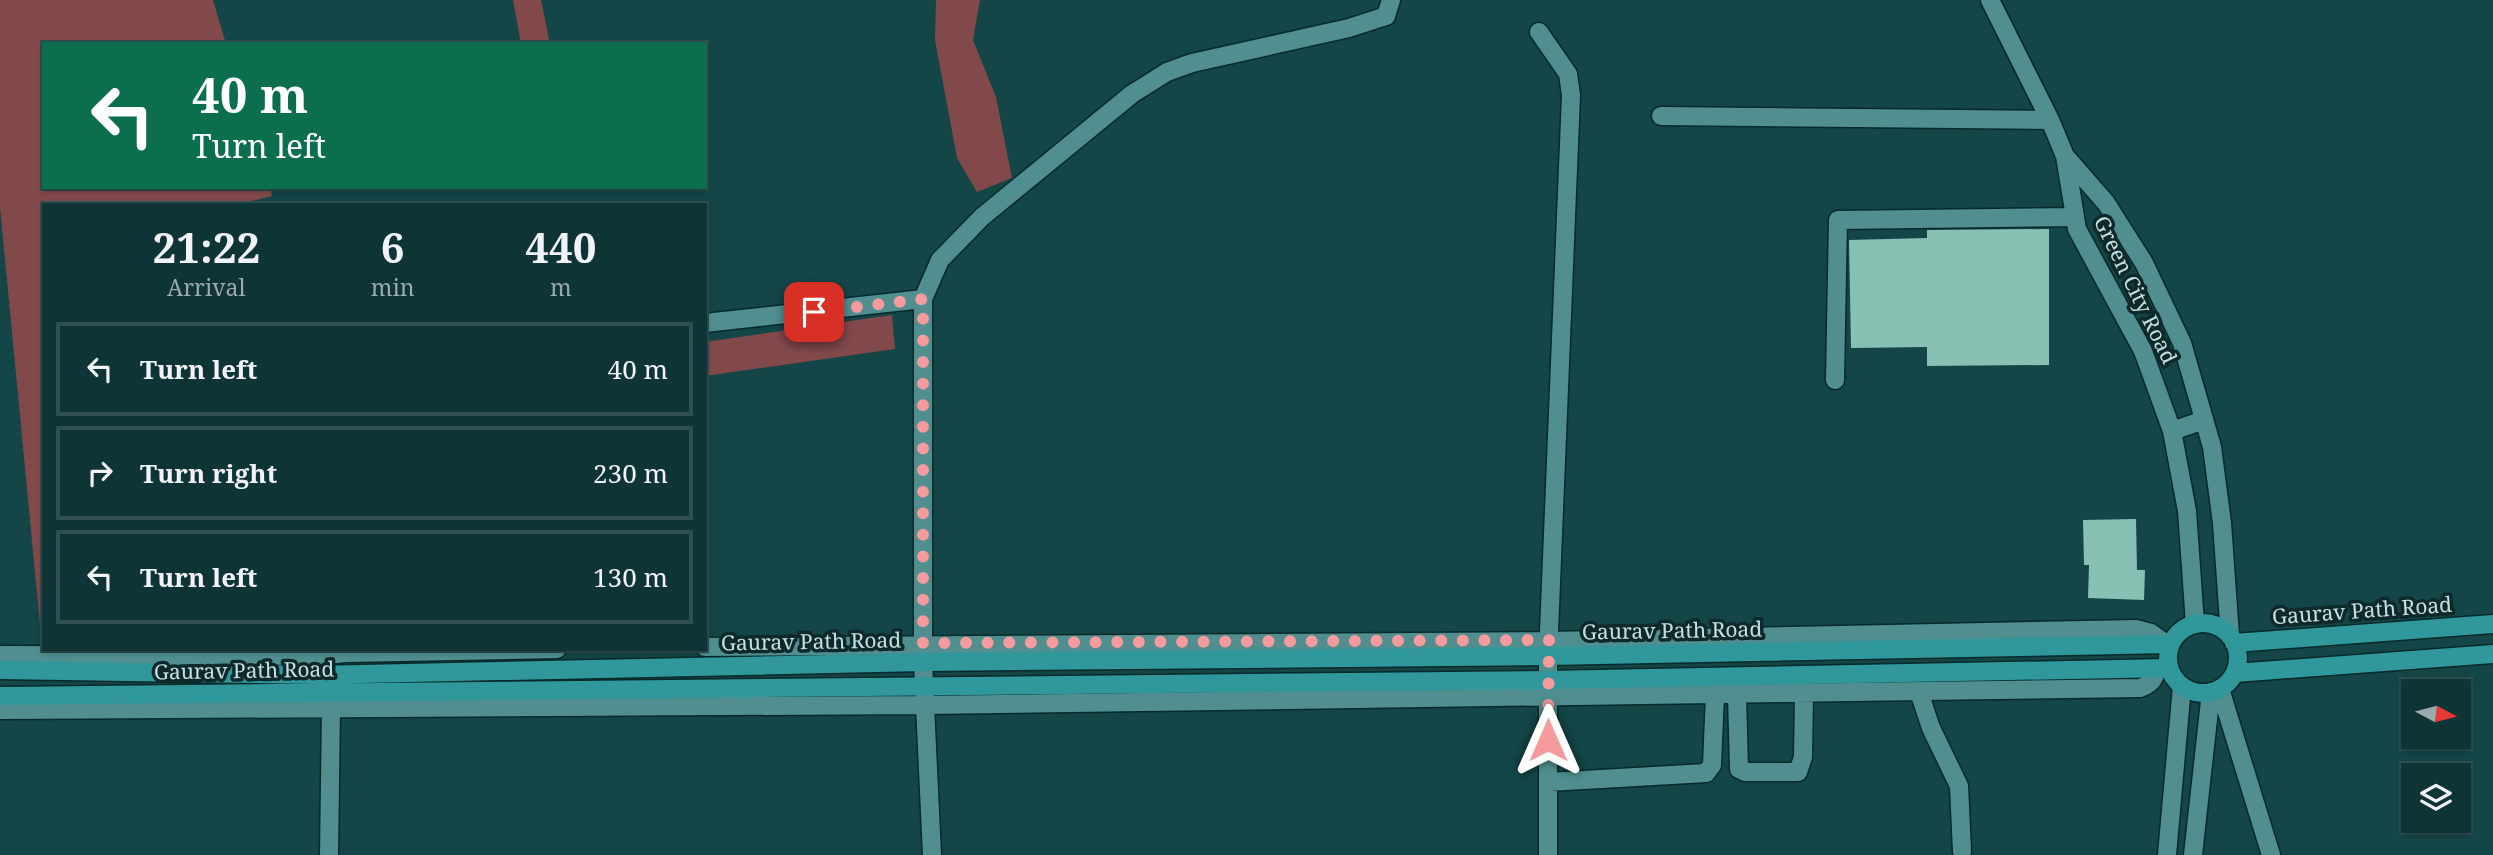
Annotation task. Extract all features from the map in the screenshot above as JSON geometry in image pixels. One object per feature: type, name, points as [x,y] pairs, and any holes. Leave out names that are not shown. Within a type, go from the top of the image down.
[{"type":"main road","points":[[2210,623],[2221,627],[2232,639],[2238,659],[2235,673],[2215,691],[2191,691],[2163,668],[2168,644],[2177,634],[2195,624],[2210,623]]},
{"type":"main road","name":"Gaurav Path Road","points":[[2232,639],[2493,624]]},
{"type":"main road","name":"Gaurav Path Road","points":[[0,696],[74,703],[111,702],[315,684],[923,662],[1549,648],[2168,644]]},
{"type":"main road","points":[[2235,673],[2493,654]]},
{"type":"main road","name":"Gaurav Path Road","points":[[0,670],[113,671],[315,684],[926,686],[1548,680],[2163,668]]},
{"type":"street","points":[[707,323],[923,299],[940,260],[982,217],[1132,94],[1167,72],[1192,63],[1349,28],[1386,16],[1391,0]]},
{"type":"street","points":[[1990,0],[2065,156]]},
{"type":"street","points":[[1539,32],[1568,74],[1571,95],[1548,680],[1548,855]]},
{"type":"street","points":[[1661,116],[2050,120]]},
{"type":"street","name":"Green City Road","points":[[2065,156],[2077,229],[2143,351],[2172,431],[2187,511],[2195,624]]},
{"type":"street","name":"Green City Road","points":[[2065,156],[2106,203],[2144,263],[2182,343],[2212,447],[2232,639]]},
{"type":"street","points":[[1835,380],[1838,220],[2075,217]]},
{"type":"street","name":"Gaurav Path Road","points":[[923,299],[923,662],[932,855]]},
{"type":"street","points":[[2172,431],[2204,420]]},
{"type":"street","points":[[707,647],[923,643],[1549,648]]},
{"type":"street","points":[[0,654],[315,656],[347,651]]},
{"type":"street","name":"Gaurav Path Road","points":[[315,656],[315,684],[331,708]]},
{"type":"street","points":[[111,702],[331,708],[926,705],[1804,694],[2140,688],[2149,685],[2163,668]]},
{"type":"street","points":[[2167,855],[2182,686]]},
{"type":"street","points":[[2193,855],[2215,691]]},
{"type":"street","points":[[2215,691],[2271,855]]},
{"type":"street","points":[[1919,692],[1931,728],[1959,786],[1962,851]]},
{"type":"street","points":[[1737,695],[1739,769],[1745,772],[1798,772],[1803,757],[1804,694]]},
{"type":"street","points":[[1548,782],[1706,773],[1712,765],[1715,695]]},
{"type":"street","points":[[0,710],[74,703]]},
{"type":"street","points":[[330,855],[331,708]]},
{"type":"shaded area","points":[[0,0],[213,0],[225,42],[42,42],[42,189],[270,189],[272,196],[243,203],[42,203],[41,635],[0,207]]},
{"type":"shaded area","points":[[513,0],[541,0],[550,42],[521,42]]},
{"type":"shaded area","points":[[936,0],[980,0],[973,40],[996,97],[1012,178],[977,192],[957,158],[935,40]]},
{"type":"shaded area","points":[[892,315],[895,349],[707,376],[707,342]]},
{"type":"building","points":[[2049,229],[2049,365],[1927,366],[1927,347],[1851,348],[1849,240],[1927,238],[1927,230]]},
{"type":"building","points":[[2136,519],[2137,570],[2145,570],[2144,600],[2088,598],[2089,565],[2084,565],[2083,520]]},
{"type":"route","points":[[814,312],[923,299],[923,643],[1549,640],[1548,740]]}]
